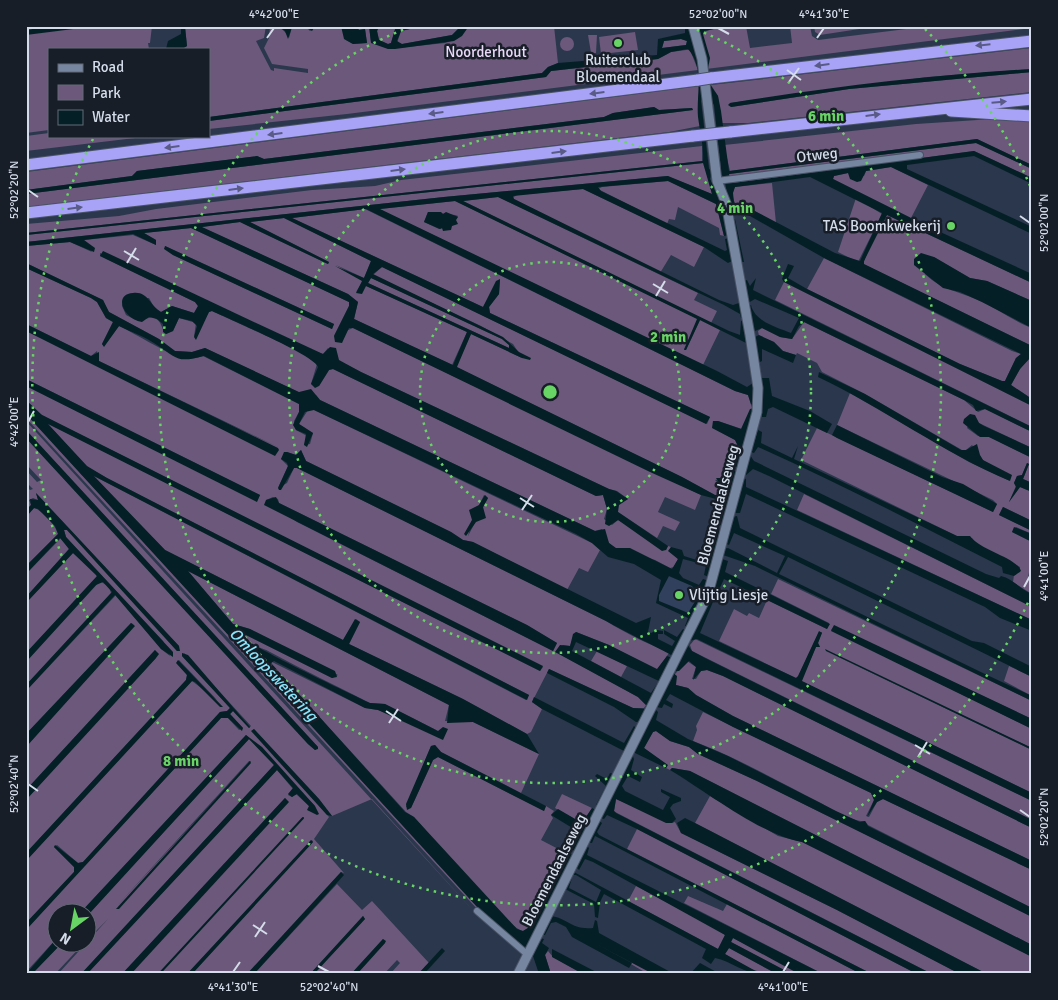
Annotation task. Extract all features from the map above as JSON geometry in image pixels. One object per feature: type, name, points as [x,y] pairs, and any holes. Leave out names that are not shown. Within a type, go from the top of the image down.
[{"type":"highway","points":[[26,165],[711,78],[1032,41]]},
{"type":"highway","points":[[26,213],[933,108],[1032,99]]},
{"type":"highway","points":[[933,108],[976,114],[1032,116]]},
{"type":"street","name":"Bloemendaalseweg","points":[[518,974],[708,594],[757,412],[758,388],[750,335],[726,203],[716,176],[702,59],[693,26]]},
{"type":"street","name":"Otweg","points":[[716,176],[920,155]]},
{"type":"street","points":[[477,911],[529,951]]},
{"type":"shaded area","name":"Vlijtig Liesje","points":[[668,576],[693,586],[699,595],[689,613],[659,601],[659,595]]},
{"type":"green space","points":[[26,26],[152,26],[150,43],[148,43],[149,48],[48,48],[48,130],[26,133]]},
{"type":"green space","name":"Noorderhout","points":[[182,26],[266,26],[264,38],[256,41],[271,70],[274,71],[274,68],[308,73],[308,69],[272,64],[264,48],[269,38],[270,26],[281,29],[289,38],[292,27],[306,27],[310,31],[314,28],[341,26],[346,40],[353,44],[367,43],[365,29],[359,30],[356,26],[369,26],[371,42],[389,49],[445,43],[457,39],[468,26],[554,26],[558,63],[548,67],[542,73],[210,117],[210,48],[184,48],[187,46],[185,27]]},
{"type":"green space","points":[[396,26],[391,43],[388,44],[379,40],[377,31],[379,27]]},
{"type":"green space","points":[[423,26],[461,26],[452,35],[402,44],[397,43],[401,31]]},
{"type":"green space","points":[[713,26],[746,26],[750,48],[792,43],[790,26],[810,26],[812,36],[818,40],[930,26],[1032,26],[1032,28],[706,69],[700,33],[713,29]]},
{"type":"green space","points":[[814,26],[879,26],[820,35],[815,32]]},
{"type":"green space","name":"Ruiterclub Bloemendaal","points":[[635,32],[638,50],[601,54],[599,37]]},
{"type":"green space","points":[[588,35],[597,35],[596,53],[591,53]]},
{"type":"green space","points":[[567,37],[572,39],[574,44],[572,49],[567,51],[562,49],[560,44],[562,39]]},
{"type":"green space","points":[[681,39],[687,41],[686,45],[662,48],[664,41]]},
{"type":"green space","points":[[1032,48],[1032,69],[928,77],[730,103],[731,107],[849,89],[1032,72],[1032,92],[748,123],[721,123],[718,96],[711,85]]},
{"type":"green space","points":[[690,50],[698,70],[347,114],[210,129],[210,121],[546,77],[551,71],[658,59],[671,52]]},
{"type":"green space","points":[[700,86],[698,100],[700,126],[669,132],[26,207],[26,194],[693,110],[692,108],[659,110],[654,107],[613,113],[604,117],[264,159],[257,156],[137,171],[132,176],[26,190],[26,172]]},
{"type":"green space","points":[[1008,118],[1032,121],[1032,165],[977,139],[730,171],[724,145],[916,124]]},
{"type":"green space","points":[[48,133],[48,138],[135,138],[26,151],[26,136]]},
{"type":"green space","points":[[976,143],[1032,169],[1032,178],[974,151],[733,183],[729,174]]},
{"type":"green space","points":[[702,146],[702,161],[26,233],[26,224],[119,216],[156,209],[312,190],[375,186],[401,180]]},
{"type":"green space","points":[[704,163],[712,194],[667,176],[444,197],[26,242],[26,235]]},
{"type":"green space","points":[[891,167],[928,185],[911,218],[833,179],[834,176],[848,173],[864,176],[866,171]]},
{"type":"green space","points":[[668,181],[716,204],[724,236],[720,235],[719,228],[678,207],[675,220],[669,219],[667,224],[598,189],[602,187]]},
{"type":"green space","points":[[772,183],[776,223],[749,208],[737,206],[733,194],[735,187]]},
{"type":"green space","points":[[583,189],[704,247],[694,267],[671,255],[660,273],[512,198],[517,195]]},
{"type":"green space","points":[[498,197],[698,293],[694,300],[717,311],[711,323],[463,201]]},
{"type":"green space","points":[[856,198],[882,214],[858,262],[838,252]]},
{"type":"green space","points":[[455,201],[698,319],[684,349],[686,350],[700,320],[720,330],[703,365],[379,209]],"holes":[[[428,212],[458,216],[452,226],[439,229],[424,222]]]},
{"type":"green space","points":[[365,209],[735,391],[748,395],[752,408],[742,429],[718,421],[713,428],[735,440],[738,446],[731,473],[726,478],[715,480],[723,487],[729,485],[726,494],[715,495],[682,477],[456,367],[471,334],[522,358],[513,344],[481,326],[373,275],[382,267],[707,424],[710,417],[490,313],[489,307],[499,294],[500,279],[483,307],[292,218]]},
{"type":"green space","points":[[887,215],[1032,283],[1032,301],[987,281],[970,278],[934,257],[925,274],[938,284],[980,301],[1032,328],[1032,346],[863,264],[870,246]]},
{"type":"green space","points":[[284,218],[371,261],[364,278],[336,265],[363,281],[356,292],[366,286],[467,332],[452,365],[354,319],[358,302],[348,294],[201,227],[240,222],[328,264],[329,262],[250,222]]},
{"type":"green space","points":[[191,228],[349,302],[349,306],[334,336],[353,328],[701,495],[695,510],[665,497],[658,512],[680,522],[675,531],[663,526],[657,538],[618,512],[618,505],[628,499],[617,491],[609,489],[361,372],[339,361],[328,348],[323,354],[300,346],[152,274],[100,253],[100,256],[195,302],[198,306],[194,313],[172,306],[161,312],[154,307],[149,298],[123,299],[122,306],[126,315],[139,320],[152,317],[160,322],[166,334],[173,331],[179,318],[196,323],[194,337],[209,312],[212,311],[299,351],[317,364],[311,384],[319,386],[329,370],[333,369],[596,496],[603,495],[607,509],[604,519],[612,525],[618,520],[622,522],[666,550],[668,546],[671,547],[669,551],[678,559],[674,567],[670,568],[655,560],[616,549],[609,543],[602,529],[595,531],[320,400],[316,395],[300,393],[205,348],[192,352],[175,351],[159,339],[109,312],[103,300],[26,263],[26,246],[70,242],[92,252],[84,240],[133,235],[156,245],[156,240],[144,233]],"holes":[[[165,246],[334,324],[332,329],[173,255],[165,249]]]},
{"type":"green space","points":[[824,258],[1021,354],[1016,358],[1005,381],[960,364],[807,289]]},
{"type":"green space","points":[[26,268],[97,302],[106,318],[113,322],[102,344],[104,346],[119,326],[182,358],[190,359],[203,356],[299,404],[299,412],[294,421],[296,430],[307,436],[304,445],[310,444],[313,433],[299,424],[308,410],[314,410],[592,543],[600,550],[588,572],[579,568],[567,590],[306,461],[301,450],[296,455],[287,452],[281,459],[288,466],[278,488],[287,483],[294,468],[297,468],[669,653],[657,670],[609,645],[576,632],[570,646],[563,645],[556,652],[638,697],[646,705],[644,708],[633,708],[549,669],[532,702],[542,709],[531,732],[527,734],[463,699],[349,644],[360,622],[356,619],[343,640],[165,550],[92,475],[526,700],[529,695],[87,467],[47,423],[540,671],[543,667],[38,413],[26,400],[26,386],[257,501],[260,495],[26,379],[26,331],[278,447],[99,361],[97,351],[91,356],[26,324]],"holes":[[[484,495],[488,498],[468,536],[472,520]],[[273,497],[278,499],[279,503],[527,625],[557,643],[553,651],[297,522],[266,500]]]},
{"type":"green space","points":[[371,278],[502,339],[509,345],[509,348],[368,283]]},
{"type":"green space","points":[[784,282],[1032,406],[1032,427],[775,300]]},
{"type":"green space","points":[[804,322],[964,400],[978,412],[985,409],[1032,432],[1032,448],[979,423],[974,415],[967,428],[978,436],[989,437],[1032,458],[1032,483],[1023,479],[1029,464],[1027,463],[1022,475],[1017,476],[1014,483],[1016,486],[1009,502],[1020,487],[1032,492],[1032,521],[1003,507],[999,515],[1032,531],[1032,534],[1016,527],[1012,532],[1032,542],[1032,573],[1029,572],[1028,579],[1032,581],[1032,594],[1013,582],[1014,575],[1020,572],[1020,567],[978,545],[972,538],[957,536],[801,460],[817,428],[993,512],[997,504],[993,500],[837,425],[850,393],[969,462],[1010,481],[983,460],[972,445],[966,450],[962,450],[865,394],[822,372],[817,363],[797,353],[796,355],[783,351],[774,342],[759,336],[758,331],[762,328],[780,337],[792,339]]},
{"type":"green space","points":[[1030,355],[1032,356],[1032,399],[1011,385]]},
{"type":"green space","points":[[26,414],[479,909],[528,950],[527,952],[478,910],[26,418]]},
{"type":"green space","points":[[26,421],[371,799],[332,816],[319,799],[254,729],[252,731],[329,817],[314,839],[344,873],[341,872],[247,974],[192,974],[313,842],[312,840],[187,974],[130,974],[288,802],[285,798],[122,974],[87,974],[277,770],[293,789],[288,795],[292,797],[296,794],[309,806],[315,806],[246,735],[90,902],[52,902],[221,718],[228,718],[239,730],[243,728],[230,714],[233,711],[249,728],[251,726],[184,653],[182,656],[230,708],[227,711],[220,712],[83,862],[78,863],[57,845],[54,847],[74,867],[74,872],[26,923],[26,861],[192,681],[217,700],[179,660],[177,663],[187,675],[186,680],[26,853],[26,800],[156,658],[155,650],[26,790],[26,747],[134,626],[133,624],[131,623],[26,734],[26,691],[116,595],[161,649],[170,656],[163,641],[66,537],[64,530],[67,530],[177,651],[179,646],[36,493],[38,500],[33,498],[29,500],[31,505],[26,510],[26,486],[30,490],[33,489],[26,482],[26,470],[37,482],[41,480],[26,464],[26,438],[308,744],[315,750],[318,747],[26,430]]},
{"type":"green space","points":[[804,494],[1032,607],[1032,620],[797,510]]},
{"type":"green space","points":[[34,508],[48,519],[58,534],[26,566],[26,517]]},
{"type":"green space","points":[[61,538],[69,549],[26,597],[26,574]]},
{"type":"green space","points":[[73,553],[95,572],[97,577],[26,653],[26,603]]},
{"type":"green space","points":[[188,571],[449,705],[445,721],[473,722],[539,754],[521,793],[441,752],[435,745],[431,746],[406,807],[411,808],[433,760],[438,757],[544,811],[546,806],[554,811],[551,815],[553,818],[541,840],[566,853],[551,878],[528,928],[523,931],[514,926],[485,898],[414,817],[406,812],[271,664],[272,662],[365,708],[378,710],[438,731],[385,704],[370,703],[247,641],[241,635],[244,634],[332,678],[338,675],[250,629],[233,624]]},
{"type":"green space","points":[[778,579],[1032,701],[1032,719],[834,626],[831,630],[1032,729],[1032,748],[824,650],[1032,750],[1032,793],[801,681],[816,647],[820,647],[818,643],[822,632],[819,632],[796,678],[719,641],[734,609],[747,616],[749,613],[759,618],[767,600],[827,629],[829,623],[771,594]]},
{"type":"green space","points":[[100,581],[109,587],[111,593],[26,685],[26,662]]},
{"type":"green space","points":[[695,639],[1032,801],[1032,820],[692,651],[690,645]]},
{"type":"green space","points":[[597,651],[627,666],[621,677],[591,661]]},
{"type":"green space","points":[[687,661],[696,667],[692,679],[696,679],[701,671],[707,670],[723,676],[1032,828],[1032,861],[733,716],[696,695],[688,688],[676,685],[675,674]]},
{"type":"green space","points":[[1009,666],[1032,677],[1032,696],[1004,681]]},
{"type":"green space","points":[[703,712],[871,793],[874,800],[866,816],[869,817],[877,802],[883,799],[1032,870],[1032,908],[868,825],[865,821],[842,815],[741,762],[693,741],[697,730],[696,726]]},
{"type":"green space","points":[[656,731],[670,741],[689,747],[698,754],[757,781],[1032,917],[1032,945],[690,771],[666,768],[667,765],[644,748],[653,732]]},
{"type":"green space","points":[[249,739],[274,765],[81,974],[58,974],[78,952],[98,952],[98,930],[108,919],[98,929],[98,904]],"holes":[[[249,761],[251,761],[116,907]]]},
{"type":"green space","points":[[562,794],[592,808],[582,823],[555,808]]},
{"type":"green space","points":[[710,796],[778,836],[802,842],[1032,957],[1030,974],[987,974],[695,823]]},
{"type":"green space","points":[[371,799],[372,799],[478,916]]},
{"type":"green space","points":[[616,799],[672,823],[675,822],[681,833],[837,910],[960,974],[932,974],[617,813],[614,811]]},
{"type":"green space","points":[[637,829],[917,974],[872,974],[627,849]]},
{"type":"green space","points":[[337,884],[362,910],[372,901],[429,963],[418,974],[390,974],[400,963],[397,960],[384,974],[357,974],[385,943],[383,939],[351,974],[314,974],[365,919],[363,916],[310,974],[254,974]]},
{"type":"green space","points":[[636,886],[719,930],[725,935],[718,949],[628,901]]},
{"type":"green space","points":[[688,896],[723,911],[727,904],[861,974],[823,974],[684,903]]},
{"type":"green space","points":[[48,906],[48,948],[26,972],[26,930]]},
{"type":"green space","points":[[583,936],[652,972],[653,974],[648,974]]},
{"type":"green space","points":[[733,938],[797,971],[795,974],[789,973],[731,942]]},
{"type":"green space","points":[[729,948],[777,974],[756,971],[744,965],[725,954]]},
{"type":"green space","points":[[548,951],[553,957],[583,974],[551,974],[545,955]]},
{"type":"green space","points":[[53,952],[76,952],[55,974],[32,974]]},
{"type":"water","points":[[53,26],[97,26],[26,35],[26,30]]},
{"type":"water","points":[[278,26],[326,26],[314,28],[312,31],[306,27],[292,27],[288,39],[285,31]]},
{"type":"water","points":[[341,26],[356,26],[359,30],[365,29],[367,43],[353,44],[344,39]]},
{"type":"water","points":[[369,26],[387,26],[379,27],[377,31],[379,40],[388,44],[391,43],[396,26],[423,26],[401,31],[397,41],[402,44],[452,35],[461,26],[469,26],[462,36],[454,41],[388,49],[371,43]]},
{"type":"water","points":[[685,26],[689,26],[699,62],[703,97],[701,101],[709,169],[712,171],[720,170],[721,168],[714,105],[709,95],[701,40],[696,26],[713,26],[714,29],[704,31],[703,34],[710,58],[708,69],[711,86],[718,96],[721,111],[729,171],[977,139],[1032,165],[1032,169],[976,143],[729,174],[729,178],[724,179],[722,175],[711,175],[710,179],[723,202],[729,235],[724,236],[716,204],[668,181],[598,187],[601,191],[725,251],[727,250],[725,239],[730,238],[734,260],[728,263],[704,247],[583,189],[513,196],[514,199],[719,300],[733,305],[739,303],[743,317],[741,318],[740,314],[724,305],[498,197],[463,201],[729,331],[740,335],[741,321],[744,320],[746,343],[700,320],[686,350],[684,350],[697,319],[455,201],[380,209],[747,387],[753,383],[754,406],[751,404],[748,395],[735,391],[366,209],[292,218],[483,307],[496,281],[500,279],[499,294],[489,307],[490,313],[710,417],[706,424],[382,267],[373,274],[503,337],[519,352],[531,358],[530,360],[522,358],[471,334],[457,367],[715,495],[726,494],[729,485],[723,488],[716,478],[726,478],[732,471],[737,471],[722,527],[719,523],[722,509],[716,499],[701,495],[650,472],[353,328],[349,328],[342,343],[335,342],[334,336],[349,306],[349,302],[191,228],[144,233],[156,240],[156,245],[133,234],[84,240],[95,248],[94,252],[70,242],[26,246],[26,242],[444,197],[668,176],[712,194],[703,163],[26,235],[26,233],[703,161],[698,117],[698,73],[693,56],[688,49],[671,52],[658,59],[551,71],[546,77],[210,121],[210,117],[542,73],[548,67],[558,63],[657,55],[658,39],[685,33]],"holes":[[[681,39],[687,41],[686,45],[662,48],[664,41]],[[284,218],[371,261],[364,278],[335,266],[362,281],[356,293],[362,294],[366,286],[467,332],[453,365],[354,319],[358,302],[348,294],[202,227],[240,222],[328,264],[329,262],[250,222]],[[371,278],[502,339],[509,345],[509,348],[368,283]]]},
{"type":"water","points":[[181,27],[185,27],[187,46],[184,48],[166,48],[168,41],[181,34]]},
{"type":"water","points":[[1032,69],[1032,72],[849,89],[731,107],[728,105],[730,103],[768,97],[881,82]]},
{"type":"water","points":[[654,107],[659,110],[692,108],[693,110],[26,194],[26,190],[132,176],[137,171],[257,156],[264,159],[604,117],[613,113]]},
{"type":"water","points":[[974,151],[1032,178],[1032,184],[974,156],[907,165],[907,169],[1032,227],[1032,234],[891,167],[866,171],[861,181],[857,182],[850,179],[848,173],[834,176],[833,179],[925,225],[1032,274],[1032,283],[887,215],[864,261],[864,264],[1032,346],[1032,356],[1020,369],[1011,385],[1032,399],[1032,406],[784,282],[782,279],[788,264],[794,266],[788,278],[807,289],[960,364],[1002,381],[1005,381],[1016,358],[1021,354],[824,258],[750,216],[738,213],[731,214],[725,182],[730,181],[733,183]],"holes":[[[810,177],[882,213],[860,261],[835,253],[749,208],[740,207],[734,203],[733,193],[735,187]]]},
{"type":"water","points":[[428,212],[441,212],[443,214],[446,212],[458,217],[456,220],[458,224],[452,226],[451,230],[443,231],[442,228],[440,229],[424,222]]},
{"type":"water","points":[[732,219],[735,219],[744,262],[740,262]]},
{"type":"water","points":[[165,246],[334,324],[332,329],[173,255],[164,249]]},
{"type":"water","points":[[103,251],[323,354],[330,347],[336,348],[339,360],[361,372],[616,491],[628,499],[619,505],[618,512],[668,546],[666,550],[662,551],[618,520],[609,526],[605,524],[607,509],[603,495],[596,496],[333,369],[329,370],[319,386],[315,388],[311,384],[318,367],[313,361],[287,346],[212,311],[209,312],[196,340],[194,337],[197,326],[192,321],[179,318],[173,331],[166,334],[163,332],[163,324],[157,319],[149,317],[142,322],[135,320],[123,307],[123,298],[127,294],[142,294],[161,312],[172,306],[194,313],[198,306],[195,302],[100,256]]},
{"type":"water","points":[[921,253],[934,257],[970,278],[987,281],[1032,301],[1032,328],[960,292],[943,288],[914,265],[914,259]]},
{"type":"water","points":[[26,263],[103,300],[109,312],[159,339],[175,351],[192,352],[205,348],[299,392],[311,389],[320,400],[595,531],[605,529],[609,543],[616,548],[630,548],[672,569],[678,559],[668,551],[671,547],[682,550],[684,556],[706,563],[710,551],[701,548],[703,544],[713,542],[717,531],[721,530],[709,577],[704,575],[706,565],[683,559],[679,573],[683,578],[699,585],[703,579],[709,581],[687,627],[685,626],[688,618],[656,603],[661,580],[634,564],[608,557],[592,543],[576,534],[314,410],[305,412],[299,424],[313,433],[307,447],[304,445],[306,434],[296,430],[293,425],[299,412],[299,404],[204,356],[188,359],[178,358],[148,340],[119,326],[104,347],[102,344],[113,322],[106,318],[97,302],[26,268]],"holes":[[[669,576],[692,586],[699,595],[688,613],[659,601],[659,595]]]},
{"type":"water","points":[[756,278],[753,290],[1032,427],[1032,432],[985,409],[976,411],[973,405],[964,400],[804,322],[799,326],[792,339],[780,337],[762,328],[755,331],[751,329],[748,306],[751,305],[753,311],[762,320],[791,333],[799,318],[755,299],[748,303],[743,281],[747,280],[750,286]]},
{"type":"water","points":[[26,324],[91,356],[99,352],[99,361],[279,450],[275,456],[26,331]]},
{"type":"water","points":[[759,335],[774,342],[783,351],[796,355],[793,363],[762,349],[762,361],[758,363],[753,338]]},
{"type":"water","points":[[819,372],[865,394],[961,450],[966,450],[977,444],[983,460],[1012,475],[1010,481],[937,444],[866,402],[818,377]]},
{"type":"water","points":[[762,378],[769,378],[772,396],[810,411],[832,424],[827,433],[773,407],[768,409],[766,417],[762,417]]},
{"type":"water","points":[[26,379],[260,495],[257,502],[26,386]]},
{"type":"water","name":"Omloopswetering","points":[[26,400],[42,415],[543,666],[540,671],[48,424],[87,466],[107,478],[529,695],[527,700],[94,476],[165,550],[343,640],[355,619],[360,622],[349,644],[463,699],[527,734],[539,754],[473,722],[447,723],[449,705],[188,571],[233,624],[250,629],[335,671],[337,677],[332,678],[244,634],[241,635],[261,649],[370,703],[385,704],[438,731],[443,727],[448,729],[443,740],[378,710],[365,708],[274,661],[271,663],[405,812],[414,817],[517,929],[523,931],[528,928],[551,878],[567,851],[574,856],[528,950],[479,909],[26,414]]},
{"type":"water","points":[[754,408],[738,468],[733,465],[738,446],[735,440],[712,428],[713,421],[741,429],[750,409]]},
{"type":"water","points":[[970,414],[975,415],[979,423],[984,426],[1032,448],[1032,458],[989,437],[980,437],[963,423],[964,419]]},
{"type":"water","points":[[837,425],[942,477],[963,484],[997,504],[993,512],[837,438],[832,435]]},
{"type":"water","points":[[26,430],[318,749],[315,750],[308,744],[26,438]]},
{"type":"water","points":[[758,430],[762,432],[761,443],[792,458],[798,446],[794,459],[957,536],[970,536],[982,546],[1018,566],[1021,571],[1014,576],[1003,573],[1002,567],[820,476],[758,447],[754,453],[751,452]]},
{"type":"water","points":[[301,450],[306,461],[451,532],[463,540],[473,542],[636,623],[651,617],[648,632],[663,631],[663,634],[658,634],[658,639],[672,646],[675,641],[664,634],[664,630],[677,637],[683,629],[685,630],[673,656],[297,468],[294,468],[281,490],[279,490],[278,488],[288,466],[281,459],[284,452],[296,455]]},
{"type":"water","points":[[750,455],[754,461],[986,574],[1009,579],[1032,594],[1032,607],[769,476],[753,469],[745,476]]},
{"type":"water","points":[[1027,463],[1029,464],[1023,479],[1032,483],[1032,492],[1020,487],[1009,502],[1016,487],[1014,483],[1017,476],[1022,475]]},
{"type":"water","points":[[742,478],[746,479],[746,487],[1032,620],[1032,631],[1000,618],[985,607],[746,494],[740,513],[735,513]]},
{"type":"water","points":[[36,493],[179,646],[180,651],[177,651],[67,530],[64,530],[66,537],[173,652],[173,657],[161,649],[115,595],[26,691],[26,685],[112,592],[103,582],[96,585],[26,662],[26,653],[97,576],[73,553],[26,603],[26,597],[69,549],[60,538],[26,574],[26,566],[58,534],[55,526],[38,509],[34,508],[26,517],[26,510],[31,505],[30,499],[38,500]]},
{"type":"water","points":[[485,495],[488,498],[483,507],[486,518],[476,522],[466,536],[464,534],[472,520],[469,510],[479,505]]},
{"type":"water","points":[[276,497],[279,503],[527,625],[557,643],[553,651],[264,505],[266,500]]},
{"type":"water","points":[[1003,507],[1032,521],[1032,531],[999,515]]},
{"type":"water","points":[[737,516],[740,528],[972,641],[984,643],[1032,667],[1032,677],[788,557],[779,574],[1032,696],[1032,701],[755,566],[723,555],[724,549],[728,548],[777,573],[785,556],[734,533],[729,545],[727,544],[732,517]]},
{"type":"water","points":[[1014,527],[1032,534],[1032,542],[1012,532]]},
{"type":"water","points":[[722,559],[728,561],[725,572],[830,624],[827,629],[724,579],[718,592],[713,592]]},
{"type":"water","points":[[712,595],[715,597],[700,633],[796,678],[819,631],[822,633],[818,643],[820,647],[816,647],[802,681],[1032,793],[1032,801],[697,639],[689,641]]},
{"type":"water","points":[[131,623],[135,626],[26,747],[26,734]]},
{"type":"water","points":[[834,625],[1032,719],[1032,729],[831,631]]},
{"type":"water","points":[[576,632],[609,645],[657,669],[667,656],[672,658],[661,682],[576,642],[572,651],[651,693],[657,684],[659,685],[648,707],[638,697],[555,652],[560,645],[570,646],[573,634]]},
{"type":"water","points":[[687,644],[692,651],[705,658],[1032,820],[1032,828],[723,676],[707,670],[701,671],[693,680],[696,667],[689,661],[679,671],[675,671]]},
{"type":"water","points":[[825,649],[1032,748],[1032,750],[826,651]]},
{"type":"water","points":[[155,650],[159,654],[156,658],[26,800],[26,790]]},
{"type":"water","points":[[182,653],[188,655],[250,727],[233,711],[230,714],[243,728],[242,731],[228,718],[221,718],[52,902],[48,902],[48,906],[26,930],[26,923],[74,872],[74,867],[54,847],[55,845],[78,863],[83,862],[220,712],[227,711],[230,708],[182,656]]},
{"type":"water","points":[[178,660],[223,707],[220,707],[192,681],[26,861],[26,853],[186,680],[187,675],[176,663]]},
{"type":"water","points":[[549,669],[633,708],[647,709],[642,721],[636,722],[614,707],[547,673]]},
{"type":"water","points":[[673,673],[677,676],[676,685],[688,688],[696,695],[733,716],[1032,861],[1032,870],[883,799],[877,802],[867,817],[874,800],[871,793],[733,727],[670,694],[666,700],[673,704],[672,708],[664,704],[662,708],[656,707]]},
{"type":"water","points":[[534,697],[624,743],[634,726],[636,728],[624,751],[542,709],[532,702]]},
{"type":"water","points":[[655,709],[658,712],[656,720],[688,739],[728,756],[836,811],[860,822],[865,821],[868,826],[1032,908],[1032,917],[757,781],[698,754],[689,747],[670,741],[656,731],[653,732],[644,748],[668,765],[666,768],[633,752]]},
{"type":"water","points":[[254,729],[319,799],[332,816],[327,815],[251,731]]},
{"type":"water","points":[[246,735],[262,747],[315,806],[319,814],[317,815],[307,810],[309,806],[297,794],[292,797],[288,794],[293,788],[277,770],[87,974],[81,974],[274,765],[249,739],[98,904],[98,902],[90,902]]},
{"type":"water","points":[[435,745],[441,752],[546,806],[544,811],[438,757],[433,760],[411,808],[407,810],[406,804],[431,746]]},
{"type":"water","points":[[632,754],[634,759],[631,770],[642,777],[640,782],[628,776],[622,786],[625,791],[663,810],[670,797],[661,792],[661,789],[681,798],[681,801],[673,804],[670,808],[676,819],[672,823],[666,823],[616,799],[614,811],[616,813],[932,974],[917,974],[637,829],[607,815],[604,819],[601,818]]},
{"type":"water","points":[[250,761],[251,763],[119,909],[116,909]]},
{"type":"water","points":[[672,768],[690,771],[1032,945],[1032,957],[802,842],[769,831],[734,812],[670,770]]},
{"type":"water","points":[[610,773],[614,774],[598,806],[596,805],[606,786],[595,776],[597,774],[607,779]]},
{"type":"water","points":[[285,798],[289,802],[131,974],[122,974]]},
{"type":"water","points":[[592,808],[596,810],[576,851],[568,849],[575,835],[574,829],[551,815],[558,809],[582,823]]},
{"type":"water","points":[[685,818],[987,974],[960,974],[837,910],[681,833],[677,823]]},
{"type":"water","points":[[599,821],[602,823],[597,832],[599,835],[872,974],[861,974],[595,836],[592,843],[587,842]]},
{"type":"water","points":[[311,840],[313,842],[192,974],[187,974]]},
{"type":"water","points":[[585,844],[589,848],[587,855],[823,974],[799,974],[733,938],[731,942],[792,974],[777,974],[729,948],[725,954],[761,974],[749,972],[715,958],[711,964],[702,958],[706,949],[604,894],[600,902],[598,918],[595,917],[594,904],[563,888],[570,877],[572,878],[569,888],[596,902],[601,890],[576,875],[571,875],[572,871],[718,949],[725,935],[593,862],[585,859],[579,870],[575,866]]},
{"type":"water","points":[[341,872],[344,875],[254,974],[247,974]]},
{"type":"water","points":[[363,916],[365,919],[314,974],[310,974]]},
{"type":"water","points":[[550,916],[562,919],[574,926],[585,928],[593,928],[595,920],[597,921],[599,933],[674,974],[653,974],[583,937],[632,963],[629,968],[572,937],[566,927],[556,922],[551,923],[545,935],[543,935],[542,932]]},
{"type":"water","points":[[539,938],[544,939],[542,943],[549,948],[545,955],[551,974],[539,974],[532,953]]},
{"type":"water","points":[[383,939],[386,941],[385,943],[357,974],[351,974]]},
{"type":"water","points":[[48,948],[48,952],[53,952],[32,974],[26,974]]},
{"type":"water","points":[[442,948],[445,951],[424,974],[418,974]]},
{"type":"water","points":[[552,949],[600,974],[583,974],[552,957]]},
{"type":"water","points":[[700,963],[720,974],[690,974]]},
{"type":"waterway","points":[[159,974],[303,818]]},
{"type":"place","name":"Ruiterclub Bloemendaal","points":[[618,43]]},
{"type":"place","name":"TAS Boomkwekerij","points":[[951,226]]},
{"type":"place","name":"Vlijtig Liesje","points":[[679,595]]}]
